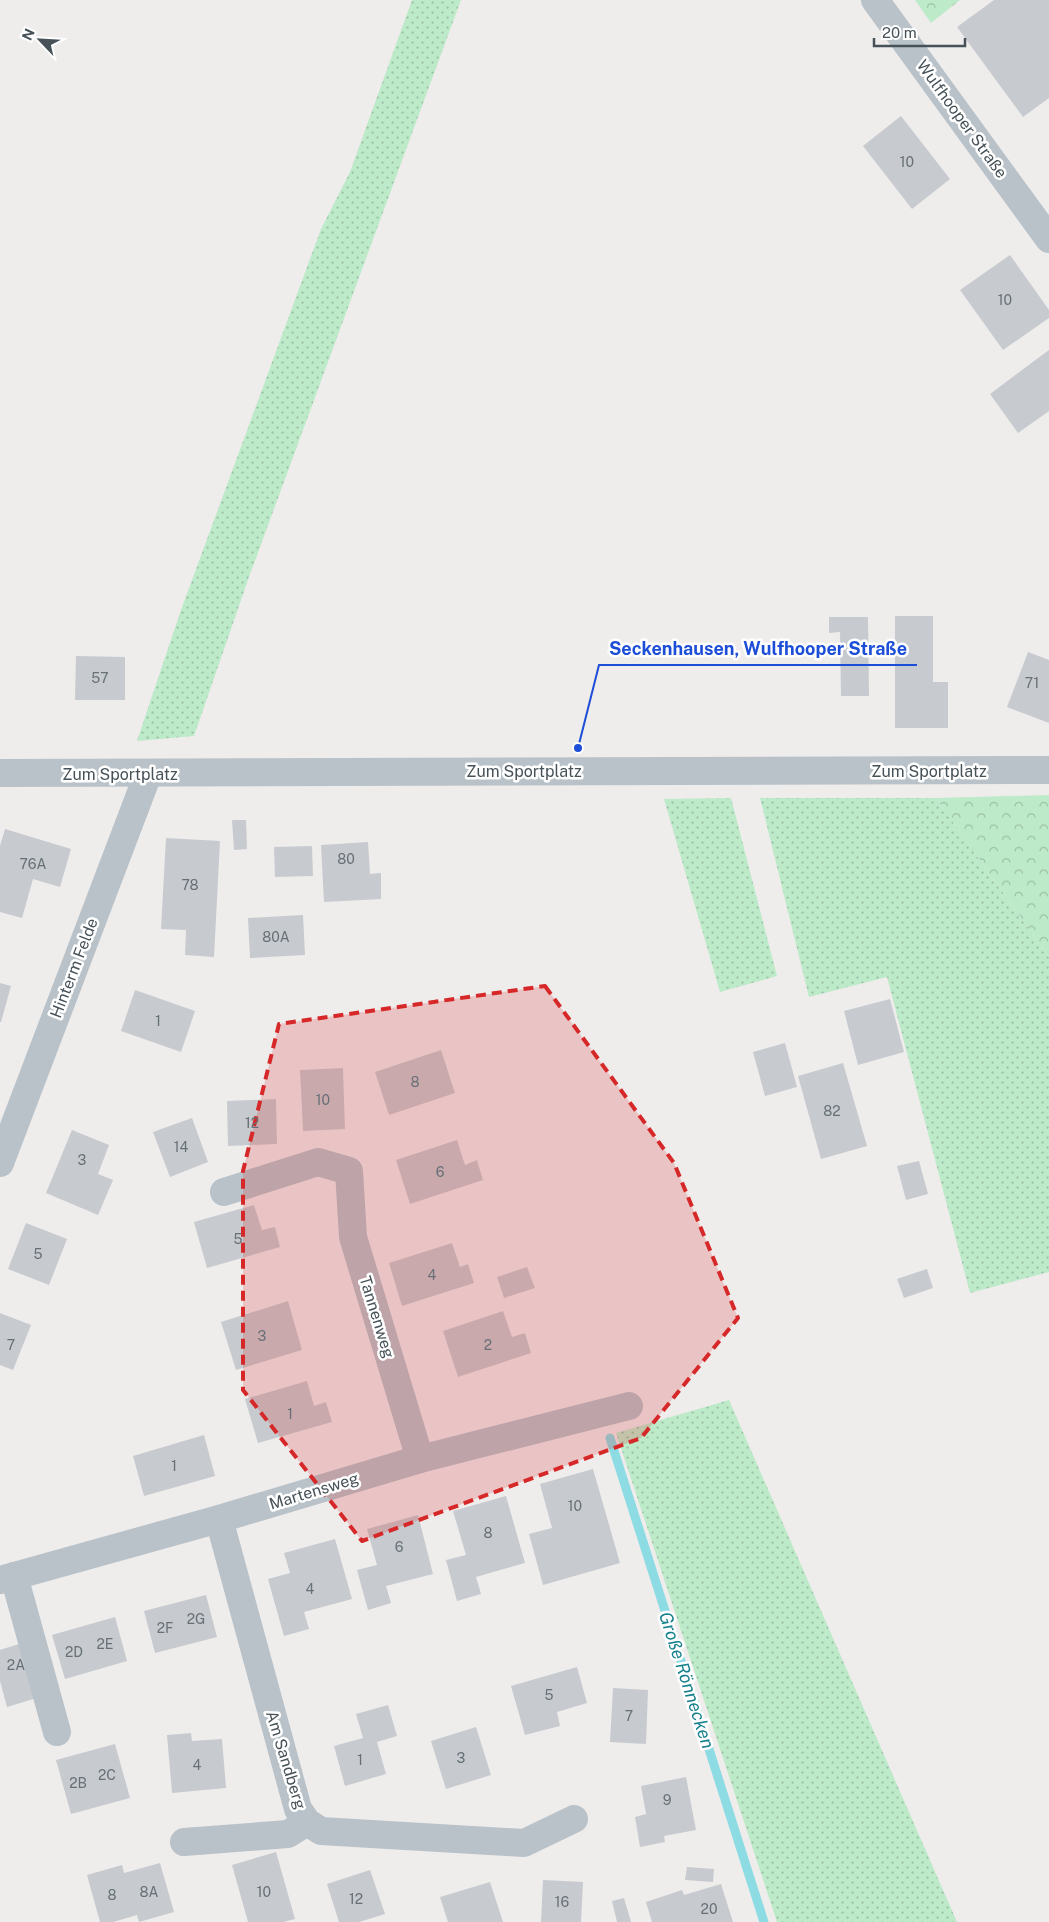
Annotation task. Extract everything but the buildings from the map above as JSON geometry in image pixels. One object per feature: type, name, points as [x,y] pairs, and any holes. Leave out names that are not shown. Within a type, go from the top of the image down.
[{"type":"street","name":"Wulfhooper Straße","points":[[875,0],[1049,239]]},
{"type":"street","name":"Zum Sportplatz","points":[[0,773],[148,774],[430,770],[749,773],[1049,770]]},
{"type":"street","name":"Hinterm Felde","points":[[0,1162],[148,774]]},
{"type":"street","name":"Tannenweg","points":[[224,1192],[318,1162],[349,1171],[353,1237],[420,1459]]},
{"type":"street","name":"Martensweg","points":[[7,1578],[219,1519],[420,1459],[629,1406]]},
{"type":"street","name":"Am Sandberg","points":[[219,1519],[298,1809],[307,1822],[321,1831],[524,1843],[574,1819]]},
{"type":"street","points":[[7,1578],[57,1732]]},
{"type":"street","points":[[184,1842],[288,1834],[307,1822]]},
{"type":"highlighted area","points":[[545,986],[674,1163],[738,1318],[641,1438],[362,1541],[243,1390],[243,1171],[279,1024]]},
{"type":"green space","points":[[412,0],[461,0],[249,577],[194,736],[137,741],[181,610],[321,229],[350,172]]},
{"type":"green space","points":[[915,0],[960,0],[931,23]]},
{"type":"green space","points":[[1049,795],[1049,957],[936,798]]},
{"type":"green space","points":[[731,798],[777,976],[720,992],[664,799]]},
{"type":"green space","points":[[760,798],[936,798],[1049,957],[1049,1272],[970,1293],[887,977],[809,997]]},
{"type":"green space","points":[[729,1400],[957,1922],[777,1922],[616,1433]]},
{"type":"waterway","name":"Große Rönnecken","points":[[610,1438],[764,1922]]},
{"type":"place","name":"Seckenhausen, Wulfhooper Straße","points":[[578,748]]}]
